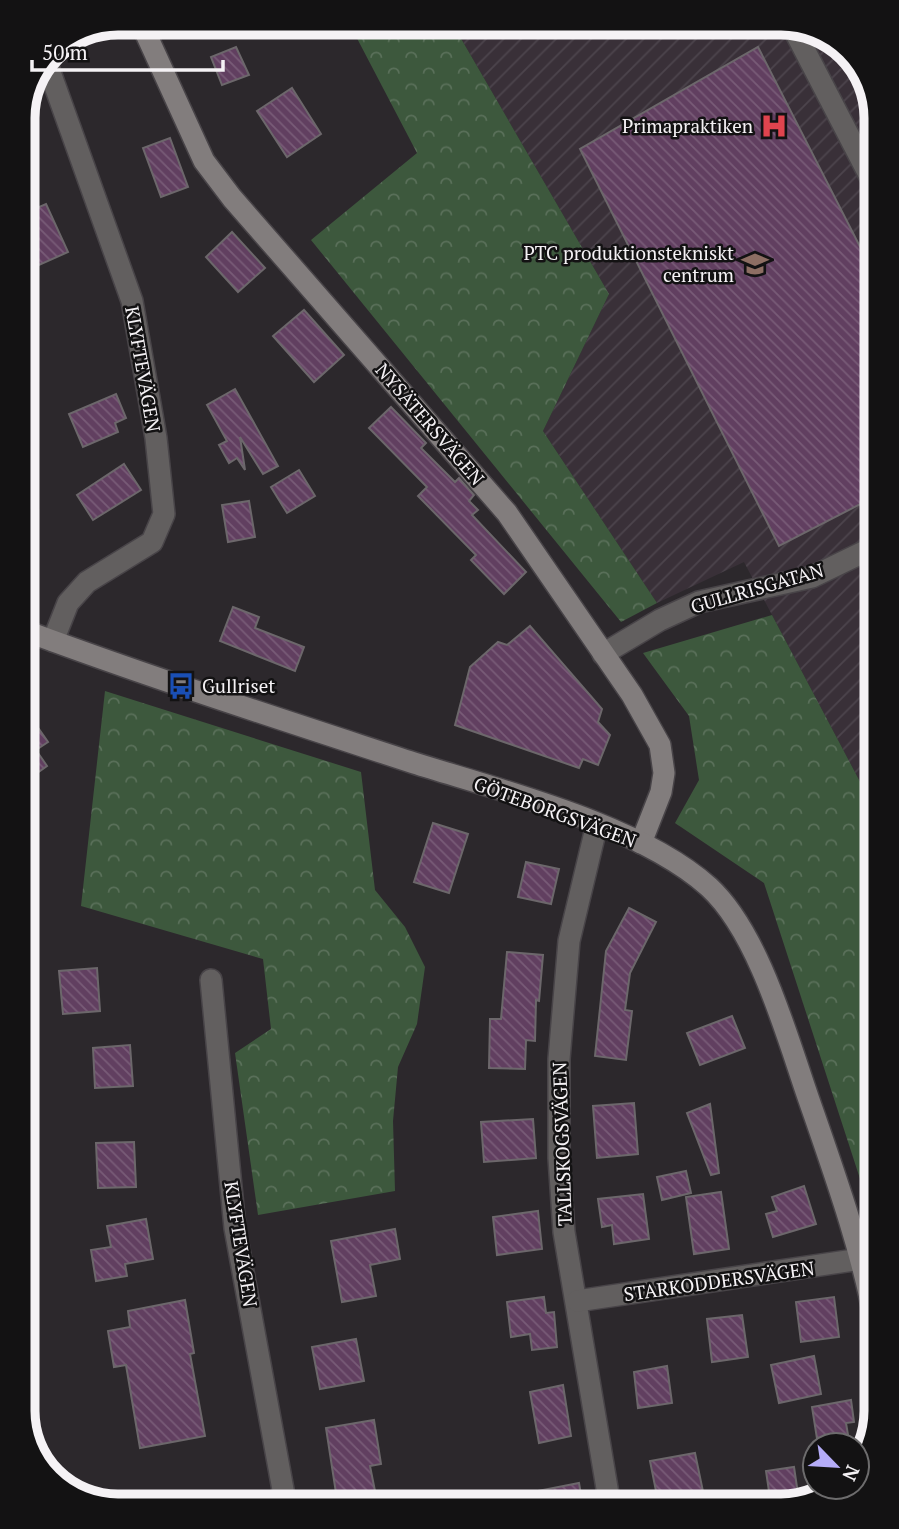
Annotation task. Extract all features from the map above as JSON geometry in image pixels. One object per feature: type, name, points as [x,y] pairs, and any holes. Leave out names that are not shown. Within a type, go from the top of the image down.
[{"type":"street","name":"NYSÄTERSVÄGEN","points":[[146,35],[204,161],[232,198],[508,513],[603,654],[660,745],[664,773],[662,792],[641,843]]},
{"type":"street","points":[[798,37],[864,165]]},
{"type":"street","name":"KLYFTEVÄGEN","points":[[50,71],[132,301],[156,438],[164,513],[152,542],[87,582],[68,603],[53,641]]},
{"type":"street","name":"GULLRISGATAN","points":[[603,654],[660,620],[699,602],[812,577],[864,552]]},
{"type":"street","name":"GÖTEBORGSVÄGEN","points":[[35,634],[191,691],[597,824],[674,860],[711,889],[736,922],[774,999],[864,1268]]},
{"type":"street","name":"TALLSKOGSVÄGEN","points":[[597,824],[569,941],[559,1059],[559,1158],[564,1232],[608,1494]]},
{"type":"street","name":"KLYFTEVÄGEN","points":[[211,981],[235,1227],[284,1494]]},
{"type":"street","name":"STARKODDERSVÄGEN","points":[[577,1301],[861,1259]]},
{"type":"shaded area","points":[[459,35],[787,35],[808,39],[836,56],[855,81],[861,96],[864,118],[864,789],[744,562],[657,603],[543,431],[609,294]]},
{"type":"green space","points":[[355,35],[459,35],[609,294],[543,431],[657,603],[621,622],[311,240],[417,153]]},
{"type":"green space","points":[[772,615],[864,789],[864,1191],[764,883],[675,823],[699,780],[689,716],[643,653]]},
{"type":"green space","points":[[105,691],[361,772],[375,890],[405,927],[425,967],[417,1024],[398,1067],[393,1121],[395,1191],[258,1215],[235,1053],[271,1029],[263,959],[81,906]]},
{"type":"building","points":[[236,47],[249,75],[222,85],[211,57]]},
{"type":"building","points":[[758,47],[864,255],[864,502],[779,546],[580,149]]},
{"type":"building","points":[[292,88],[321,134],[287,157],[257,111]]},
{"type":"building","points":[[170,138],[188,187],[161,197],[143,148]]},
{"type":"building","points":[[46,204],[68,252],[39,265],[35,256],[35,209]]},
{"type":"building","points":[[232,232],[265,268],[238,292],[206,257]]},
{"type":"building","points":[[304,310],[344,355],[314,382],[273,336]]},
{"type":"building","points":[[235,389],[278,466],[263,474],[240,437],[245,470],[237,458],[229,463],[219,445],[227,441],[207,405]]},
{"type":"building","points":[[116,394],[126,418],[115,423],[118,432],[83,447],[69,414]]},
{"type":"building","points":[[391,407],[426,443],[421,448],[455,482],[459,478],[474,495],[469,501],[478,510],[472,515],[526,572],[504,594],[471,560],[476,555],[418,496],[427,487],[369,428]]},
{"type":"building","points":[[124,464],[141,490],[93,520],[77,495]]},
{"type":"building","points":[[299,470],[315,496],[287,513],[271,487]]},
{"type":"building","points":[[249,501],[255,537],[228,542],[222,505]]},
{"type":"building","points":[[233,607],[259,617],[255,628],[304,647],[295,671],[220,641]]},
{"type":"building","points":[[530,626],[602,709],[598,722],[610,735],[598,765],[583,759],[579,768],[455,725],[470,667],[498,642],[507,645]]},
{"type":"building","points":[[35,723],[48,742],[36,750],[47,766],[35,774]]},
{"type":"building","points":[[433,823],[468,834],[449,893],[414,882]]},
{"type":"building","points":[[526,862],[559,869],[551,904],[518,897]]},
{"type":"building","points":[[629,908],[656,922],[630,973],[625,1010],[632,1011],[626,1060],[595,1056],[606,951]]},
{"type":"building","points":[[507,952],[543,955],[539,1001],[536,1000],[535,1041],[526,1040],[525,1069],[489,1068],[490,1019],[501,1019]]},
{"type":"building","points":[[97,968],[100,1011],[63,1014],[59,971]]},
{"type":"building","points":[[732,1016],[745,1048],[700,1065],[687,1033]]},
{"type":"building","points":[[130,1045],[133,1086],[95,1088],[93,1048]]},
{"type":"building","points":[[634,1103],[638,1154],[597,1158],[593,1106]]},
{"type":"building","points":[[710,1104],[719,1173],[711,1175],[687,1113]]},
{"type":"building","points":[[533,1119],[536,1158],[484,1162],[481,1122]]},
{"type":"building","points":[[134,1142],[136,1187],[98,1188],[96,1143]]},
{"type":"building","points":[[686,1171],[691,1193],[662,1200],[657,1177]]},
{"type":"building","points":[[804,1186],[816,1224],[773,1237],[766,1214],[777,1211],[772,1197]]},
{"type":"building","points":[[721,1192],[729,1249],[694,1254],[686,1197]]},
{"type":"building","points":[[643,1194],[649,1239],[614,1244],[612,1225],[602,1227],[598,1199]]},
{"type":"building","points":[[538,1211],[542,1249],[497,1255],[493,1217]]},
{"type":"building","points":[[146,1219],[153,1259],[125,1264],[127,1276],[96,1281],[91,1250],[111,1247],[107,1226]]},
{"type":"building","points":[[395,1229],[400,1259],[370,1265],[376,1296],[342,1302],[331,1241]]},
{"type":"building","points":[[544,1297],[546,1313],[554,1312],[557,1347],[532,1350],[530,1334],[511,1337],[507,1302]]},
{"type":"building","points":[[834,1297],[839,1337],[801,1342],[796,1302]]},
{"type":"building","points":[[185,1300],[194,1353],[190,1354],[205,1436],[140,1448],[126,1365],[114,1367],[108,1331],[130,1327],[128,1311]]},
{"type":"building","points":[[742,1315],[748,1357],[712,1362],[707,1319]]},
{"type":"building","points":[[356,1339],[364,1381],[320,1389],[312,1347]]},
{"type":"building","points":[[814,1356],[821,1394],[779,1403],[771,1365]]},
{"type":"building","points":[[667,1366],[672,1403],[638,1408],[634,1372]]},
{"type":"building","points":[[563,1385],[571,1436],[539,1443],[530,1392]]},
{"type":"building","points":[[851,1400],[854,1422],[846,1423],[847,1431],[816,1431],[812,1407]]},
{"type":"building","points":[[374,1420],[381,1464],[370,1466],[376,1494],[336,1494],[326,1428]]},
{"type":"building","points":[[695,1453],[704,1494],[657,1494],[650,1461]]},
{"type":"building","points":[[794,1467],[798,1492],[769,1494],[766,1471]]},
{"type":"building","points":[[579,1483],[581,1494],[522,1494]]},
{"type":"place","name":"Primapraktiken","points":[[774,126]]},
{"type":"place","name":"PTC produktionstekniskt centrum","points":[[755,264]]},
{"type":"place","name":"Gullriset","points":[[181,686]]}]
